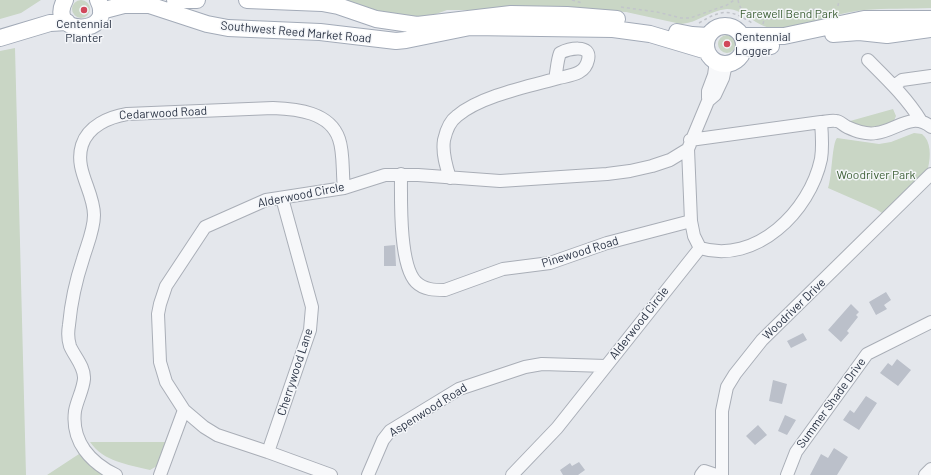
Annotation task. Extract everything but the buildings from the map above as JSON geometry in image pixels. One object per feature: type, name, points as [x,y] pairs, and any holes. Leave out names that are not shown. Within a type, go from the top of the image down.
[{"type":"main road","points":[[175,0],[197,0]]},
{"type":"main road","name":"Southwest Reed Market Road","points":[[247,0],[322,3],[386,21],[417,24],[487,16],[559,15],[628,20],[692,35],[715,53]]},
{"type":"main road","name":"Southwest Reed Market Road","points":[[0,38],[50,23],[65,10],[71,26],[84,29],[95,23],[99,6],[149,5],[207,24],[228,28],[333,33],[396,41],[470,27],[613,29],[650,34],[715,53]]},
{"type":"main road","points":[[0,30],[65,10]]},
{"type":"main road","points":[[743,42],[784,36],[864,19],[931,18]]},
{"type":"main road","points":[[723,26],[734,28],[743,42],[738,59],[715,53],[712,31],[723,26]]},
{"type":"main road","points":[[743,42],[788,44],[846,32],[888,35],[931,29]]},
{"type":"street","points":[[715,53],[714,75],[708,91],[708,101],[689,144],[691,221],[694,236],[700,248],[711,251],[736,251],[771,236],[800,205],[809,192],[821,158],[820,122]]},
{"type":"street","points":[[868,60],[894,86],[926,124]]},
{"type":"street","points":[[894,86],[902,80],[931,76]]},
{"type":"street","points":[[450,178],[444,152],[444,140],[449,126],[455,117],[465,110],[501,94],[555,79]]},
{"type":"street","name":"Cedarwood Road","points":[[116,475],[92,461],[85,454],[75,423],[75,411],[84,378],[70,345],[69,326],[82,261],[94,216],[93,206],[80,158],[82,145],[87,134],[108,119],[126,114],[273,108],[292,109],[311,113],[324,120],[333,128],[339,140],[344,188]]},
{"type":"street","points":[[689,144],[837,120],[861,132],[872,133],[886,131],[906,122],[926,124]]},
{"type":"street","name":"Alderwood Circle","points":[[331,475],[217,435],[184,410],[166,382],[160,362],[158,314],[166,286],[205,227],[248,206],[266,200],[344,188],[385,175],[401,174],[500,182],[630,172],[670,160],[689,144]]},
{"type":"street","name":"Pinewood Road","points":[[401,174],[403,232],[410,272],[416,282],[424,288],[435,290],[445,290],[503,269],[550,263],[607,243],[691,221]]},
{"type":"street","name":"Woodriver Drive","points":[[722,475],[722,411],[727,387],[735,374],[762,340],[931,174]]},
{"type":"street","name":"Cherrywood Lane","points":[[268,452],[310,330],[312,315],[307,287],[282,198]]},
{"type":"street","name":"Alderwood Circle","points":[[512,475],[557,428],[700,248]]},
{"type":"street","name":"Summer Shade Drive","points":[[787,475],[796,452],[867,354],[931,322]]},
{"type":"street","name":"Aspenwood Road","points":[[368,475],[383,440],[390,432],[459,389],[525,367],[536,365],[606,366]]},
{"type":"street","points":[[160,475],[184,410]]},
{"type":"street","points":[[925,475],[931,469]]},
{"type":"street","points":[[701,475],[704,471],[716,475]]},
{"type":"path","points":[[572,0],[584,4]]},
{"type":"path","points":[[619,7],[657,12],[681,18],[690,18],[727,5],[734,0]]},
{"type":"path","points":[[738,0],[739,6],[744,11],[756,18],[764,20],[776,19],[816,9],[820,10]]},
{"type":"path","points":[[838,6],[839,0]]},
{"type":"path","points":[[696,25],[715,13],[725,12],[737,14],[755,25]]},
{"type":"path","points":[[690,18],[691,23]]},
{"type":"path","points":[[761,29],[764,20]]},
{"type":"green space","points":[[0,0],[41,0],[21,13],[0,19]]},
{"type":"green space","points":[[77,0],[85,0],[90,5],[88,16],[85,18],[77,18],[72,13],[72,5]]},
{"type":"green space","name":"Farewell Bend Park","points":[[332,0],[931,0],[931,8],[864,10],[841,14],[797,26],[774,28],[762,25],[739,12],[727,9],[681,24],[626,12],[572,10],[447,10],[425,18],[407,19]]},
{"type":"green space","points":[[723,35],[731,35],[736,40],[734,51],[731,53],[723,53],[718,48],[718,40]]},
{"type":"green space","points":[[15,48],[26,475],[0,475],[0,51]]},
{"type":"green space","points":[[893,109],[896,116],[893,123],[880,127],[868,127],[843,123]]},
{"type":"green space","name":"Woodriver Park","points":[[914,133],[922,134],[929,145],[930,159],[928,168],[882,213],[828,188],[834,146],[837,138],[879,144],[891,142]]},
{"type":"green space","points":[[90,442],[168,442],[157,466],[150,470],[125,464],[109,458],[96,449]]},
{"type":"green space","points":[[79,454],[89,465],[107,475],[47,475]]},
{"type":"place","name":"Centennial Planter","points":[[84,10]]},
{"type":"place","name":"Centennial Logger","points":[[727,44]]}]
